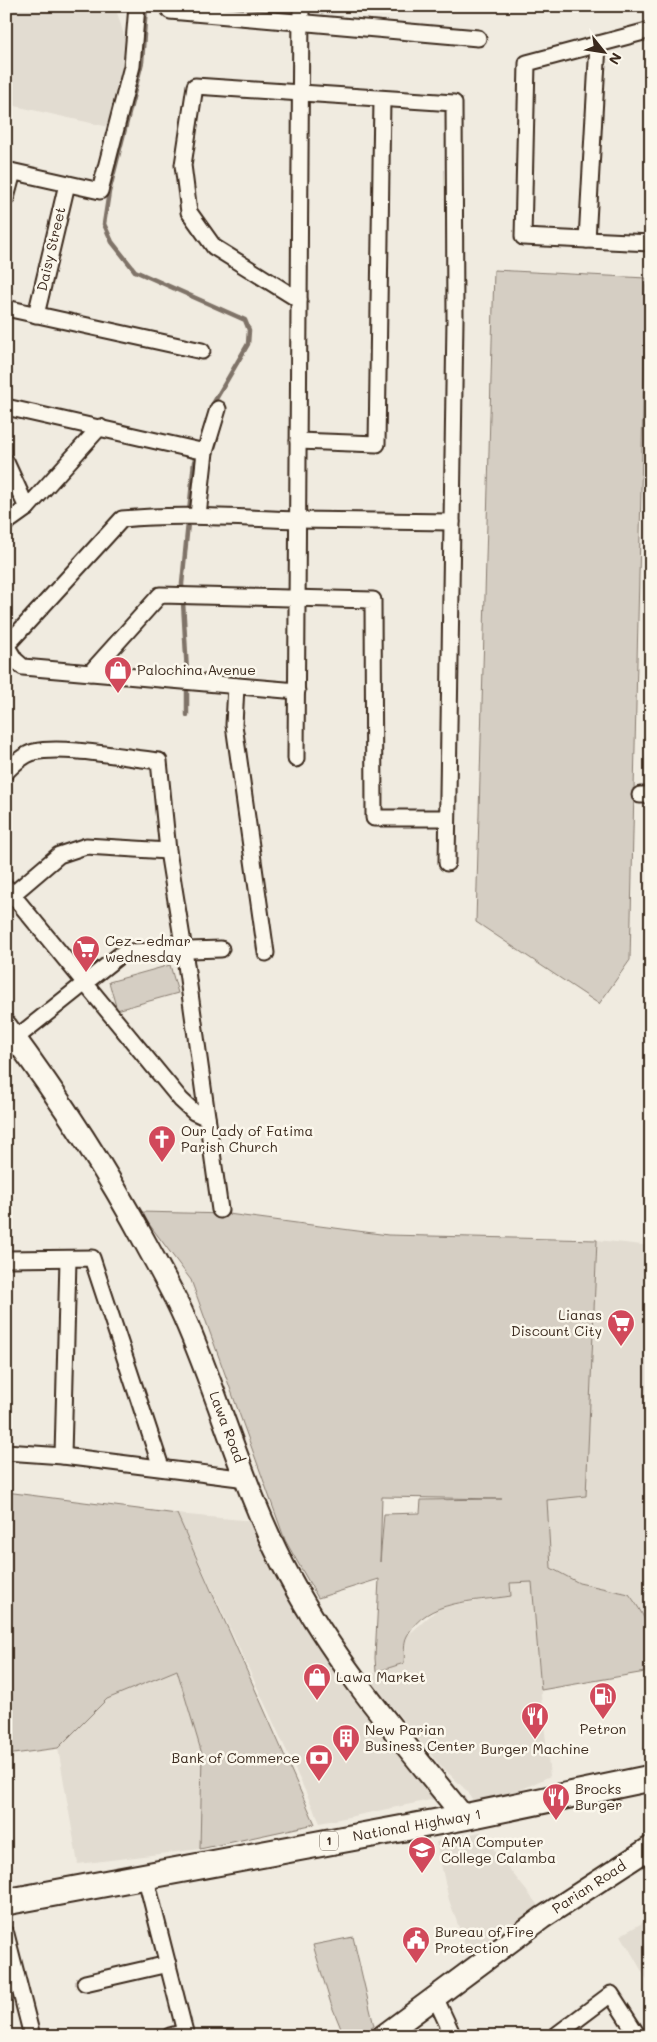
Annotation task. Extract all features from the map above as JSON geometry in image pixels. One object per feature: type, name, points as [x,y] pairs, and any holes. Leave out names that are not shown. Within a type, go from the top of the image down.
[{"type":"highway","name":"National Highway 1","points":[[6,1902],[464,1817],[651,1778]]},
{"type":"main road","name":"Lawa Road","points":[[9,1037],[66,1108],[128,1212],[169,1287],[200,1353],[247,1479],[289,1576],[342,1664],[464,1817]]},
{"type":"main road","name":"Parian Road","points":[[383,2036],[542,1918],[651,1847]]},
{"type":"street","points":[[6,198],[10,171],[100,191],[132,66],[137,6]]},
{"type":"street","points":[[296,759],[300,22],[302,6]]},
{"type":"street","points":[[170,11],[478,38]]},
{"type":"street","points":[[651,30],[527,63],[523,237],[651,243]]},
{"type":"street","points":[[587,240],[598,44]]},
{"type":"street","points":[[299,300],[214,247],[189,212],[183,165],[195,86],[454,103],[455,319],[447,863]]},
{"type":"street","points":[[298,441],[377,444],[382,99]]},
{"type":"street","name":"Daisy Street","points":[[36,315],[67,184]]},
{"type":"street","points":[[6,308],[202,351]]},
{"type":"street","points":[[6,407],[205,452]]},
{"type":"street","points":[[198,515],[205,452],[218,409]]},
{"type":"street","points":[[6,523],[27,508],[100,427]]},
{"type":"street","points":[[6,462],[27,508]]},
{"type":"street","points":[[297,691],[23,667],[15,660],[6,645],[122,519],[198,515],[298,520],[452,522]]},
{"type":"street","points":[[90,673],[160,595],[373,600],[374,818],[447,818]]},
{"type":"street","points":[[236,686],[234,725],[266,953]]},
{"type":"street","points":[[6,772],[18,760],[33,752],[53,750],[159,761],[168,851],[184,950],[220,1210]]},
{"type":"street","points":[[168,851],[86,846],[59,855],[9,891],[181,1100],[194,1112],[207,1118]]},
{"type":"street","points":[[9,1037],[128,952],[221,950]]},
{"type":"street","points":[[63,1456],[68,1258]]},
{"type":"street","points":[[6,1259],[92,1258],[161,1467]]},
{"type":"street","points":[[6,1452],[63,1456],[247,1479]]},
{"type":"street","points":[[145,1875],[186,2034],[170,2036]]},
{"type":"street","points":[[6,1934],[32,2036]]},
{"type":"street","points":[[85,1983],[168,1964]]},
{"type":"street","points":[[555,2036],[611,1994],[638,2036]]},
{"type":"street","points":[[435,1997],[454,2036]]},
{"type":"shaded area","points":[[6,6],[115,6],[125,38],[120,81],[109,127],[6,104]]},
{"type":"shaded area","points":[[494,270],[646,278],[630,960],[599,1004],[476,922]]},
{"type":"shaded area","points":[[170,965],[178,993],[117,1010],[109,982]]},
{"type":"shaded area","points":[[140,1212],[228,1214],[388,1235],[597,1240],[586,1496],[547,1500],[551,1568],[579,1583],[629,1594],[646,1622],[651,1648],[651,1671],[541,1690],[532,1582],[510,1583],[511,1596],[452,1604],[426,1615],[415,1624],[407,1636],[404,1663],[376,1672],[379,1579],[318,1598],[285,1540],[191,1280]],"holes":[[[382,1497],[502,1499],[421,1500],[420,1513],[384,1514],[380,1562]]]},
{"type":"shaded area","name":"Lianas Discount City","points":[[597,1240],[651,1246],[651,1633],[640,1609],[629,1594],[579,1583],[551,1568],[546,1499],[586,1496],[586,1447]]},
{"type":"shaded area","points":[[6,1492],[177,1514],[315,1824],[200,1849],[202,1754],[177,1670],[107,1699],[58,1748],[6,1755]]},
{"type":"shaded area","points":[[177,1514],[253,1521],[430,1785],[435,1799],[320,1823]]},
{"type":"shaded area","points":[[510,1582],[532,1582],[542,1707],[550,1776],[478,1810],[468,1792],[438,1763],[369,1678],[376,1672],[404,1663],[406,1637],[440,1607],[510,1596]]},
{"type":"shaded area","points":[[177,1670],[202,1754],[200,1849],[78,1864],[58,1748],[107,1699]]},
{"type":"shaded area","points":[[480,1832],[540,1908],[470,1958],[449,1900],[436,1842]]},
{"type":"shaded area","points":[[651,1918],[651,1987],[621,1935]]},
{"type":"shaded area","points":[[353,1937],[374,2026],[360,2036],[344,2036],[331,2004],[313,1945]]},
{"type":"waterway","points":[[146,6],[142,62],[109,192],[104,224],[112,242],[135,271],[245,320],[249,330],[248,344],[213,404],[194,462],[182,584],[187,673],[187,715]]},
{"type":"place","name":"Palochina Avenue","points":[[118,694]]},
{"type":"place","name":"Cez - edmar wednesday","points":[[86,973]]},
{"type":"place","name":"Our Lady of Fatima Parish Church","points":[[162,1163]]},
{"type":"place","name":"Lianas Discount City","points":[[621,1347]]},
{"type":"place","name":"Lawa Market","points":[[317,1701]]},
{"type":"place","name":"Petron","points":[[603,1720]]},
{"type":"place","name":"Burger Machine","points":[[535,1740]]},
{"type":"place","name":"New Parian Business Center","points":[[346,1762]]},
{"type":"place","name":"Bank of Commerce","points":[[319,1782]]},
{"type":"place","name":"Brocks Burger","points":[[556,1821]]},
{"type":"place","name":"AMA Computer College Calamba","points":[[422,1874]]},
{"type":"place","name":"Bureau of Fire Protection","points":[[416,1964]]}]
